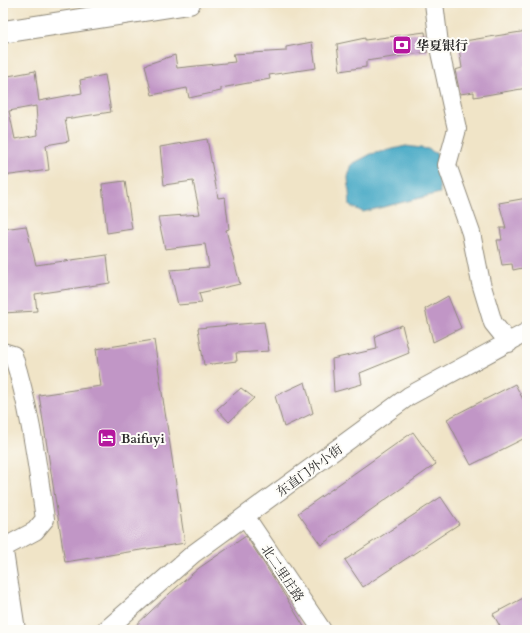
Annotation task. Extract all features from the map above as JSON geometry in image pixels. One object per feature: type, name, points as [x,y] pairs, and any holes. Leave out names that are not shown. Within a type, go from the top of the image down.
[{"type":"main road","points":[[3,32],[189,3]]},
{"type":"street","points":[[434,3],[440,52],[457,129],[446,165],[470,233],[481,284],[493,323],[509,343]]},
{"type":"street","name":"东直门外小街","points":[[106,630],[193,554],[409,396],[527,332]]},
{"type":"street","points":[[3,352],[12,355],[20,378],[37,463],[45,519],[35,531],[3,548]]},
{"type":"street","name":"北二里庄路","points":[[245,516],[322,630]]},
{"type":"street","points":[[3,545],[16,630]]},
{"type":"water","points":[[406,146],[428,149],[437,154],[440,193],[363,212],[350,206],[348,177],[352,164],[371,154]]},
{"type":"building","points":[[527,31],[527,66],[524,66],[527,88],[474,97],[474,92],[460,94],[455,70],[462,68],[458,42]]},
{"type":"building","points":[[425,32],[428,52],[366,61],[366,67],[340,71],[337,44],[365,38],[365,40]]},
{"type":"building","points":[[312,42],[316,68],[269,75],[270,79],[221,88],[221,91],[189,98],[187,88],[152,95],[145,65],[175,55],[177,68],[235,62],[233,54],[286,51],[286,47]]},
{"type":"building","points":[[35,71],[39,101],[82,93],[80,80],[105,75],[111,112],[65,119],[69,141],[46,145],[49,170],[3,176],[3,77]],"holes":[[[36,106],[38,135],[15,139],[9,111]]]},
{"type":"building","points":[[207,139],[218,198],[225,197],[229,229],[226,230],[240,284],[199,293],[202,303],[178,305],[170,270],[209,267],[205,244],[165,249],[158,217],[200,214],[193,181],[164,185],[160,147]]},
{"type":"building","points":[[125,181],[132,229],[107,233],[102,184]]},
{"type":"building","points":[[527,198],[527,267],[513,270],[512,264],[502,265],[497,240],[502,240],[500,228],[506,228],[499,203]]},
{"type":"building","points":[[26,226],[36,265],[107,255],[110,283],[35,294],[37,311],[3,313],[3,229]]},
{"type":"building","points":[[448,296],[461,328],[433,342],[425,309]]},
{"type":"building","points":[[264,322],[269,351],[236,353],[237,361],[204,365],[198,328]]},
{"type":"building","points":[[402,325],[409,353],[360,373],[362,384],[334,392],[332,359],[377,349],[375,336]]},
{"type":"building","name":"Baifuyi","points":[[154,340],[185,543],[65,562],[39,395],[101,386],[96,349]]},
{"type":"building","points":[[305,382],[313,413],[284,427],[275,396]]},
{"type":"building","points":[[515,384],[527,407],[527,437],[471,465],[447,419]]},
{"type":"building","points":[[241,388],[254,398],[229,422],[217,409]]},
{"type":"building","points":[[413,432],[436,464],[321,545],[298,513]]},
{"type":"building","points":[[441,497],[459,524],[363,587],[345,560]]},
{"type":"building","points":[[246,536],[306,630],[131,630],[199,568]]},
{"type":"building","points":[[527,596],[527,630],[502,630],[493,614]]},
{"type":"place","name":"华夏银行","points":[[402,45]]},
{"type":"place","name":"Baifuyi","points":[[107,438]]}]
